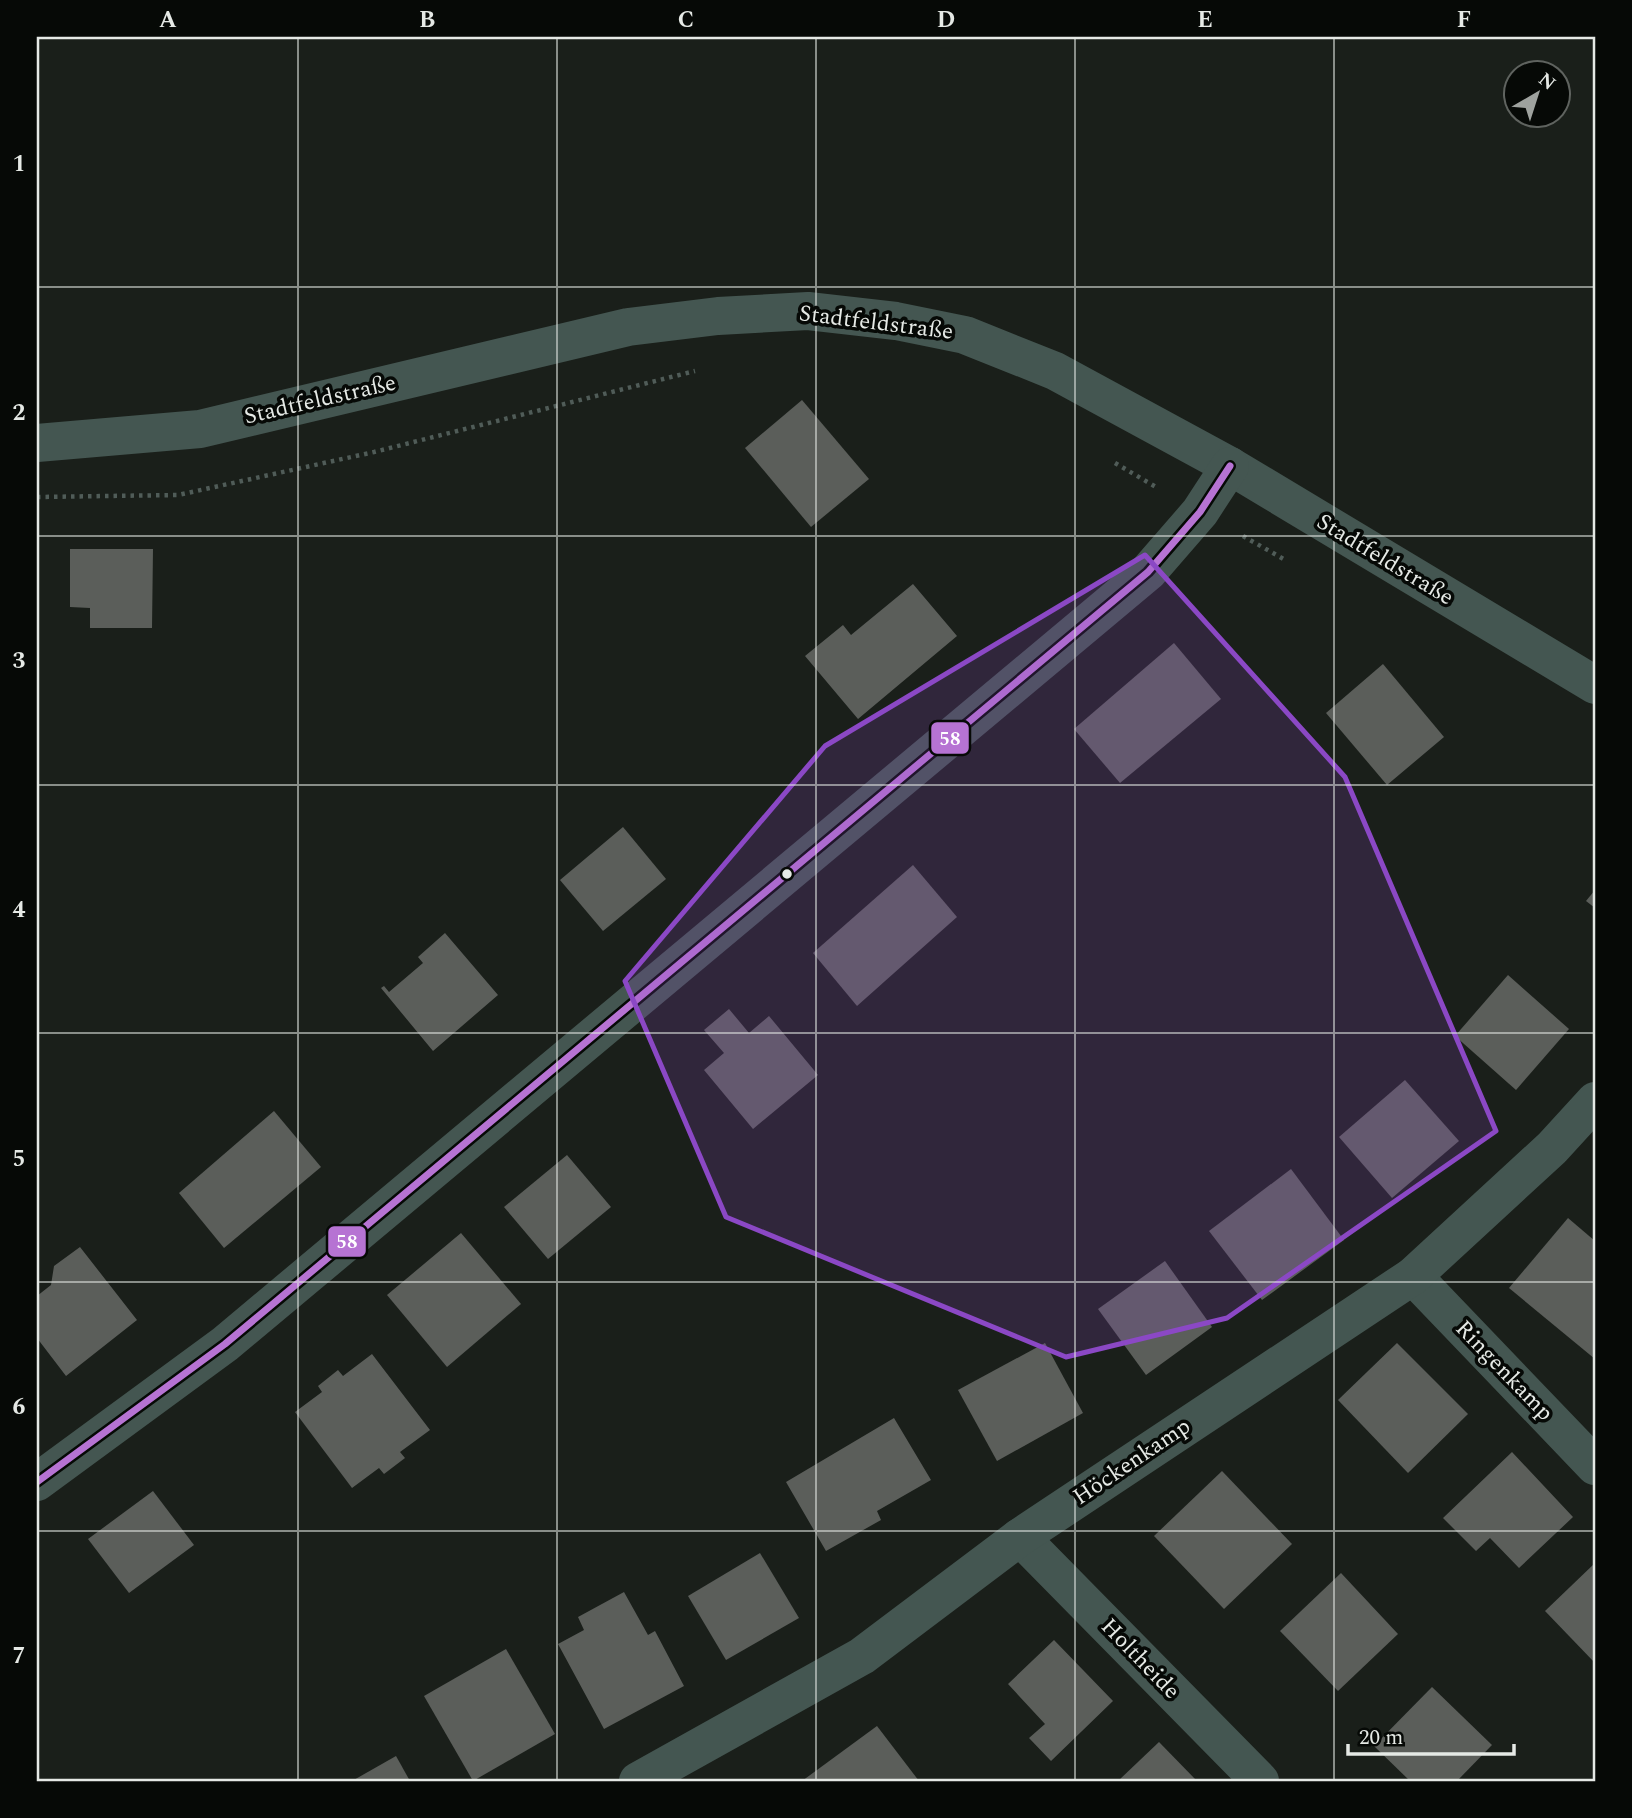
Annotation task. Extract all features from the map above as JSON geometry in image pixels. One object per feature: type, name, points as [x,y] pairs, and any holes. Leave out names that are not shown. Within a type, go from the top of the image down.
[{"type":"street","name":"Stadtfeldstraße","points":[[37,443],[200,429],[628,327],[718,316],[808,311],[896,321],[965,335],[1055,372],[1230,466],[1595,685]]},
{"type":"street","points":[[37,1482],[236,1335],[1148,572],[1200,512],[1230,466]]},
{"type":"street","name":"Höckenkamp","points":[[659,1776],[862,1656],[1020,1537],[1413,1276],[1552,1148],[1595,1101]]},
{"type":"street","name":"Ringenkamp","points":[[1413,1276],[1595,1466]]},
{"type":"street","name":"Holtheide","points":[[1020,1537],[1260,1781]]},
{"type":"path","points":[[37,497],[178,495],[374,452],[696,371]]},
{"type":"path","points":[[1104,457],[1200,512]]},
{"type":"highlighted area","points":[[1145,555],[1345,777],[1496,1131],[1227,1318],[1066,1357],[726,1217],[625,981],[825,746]]},
{"type":"building","points":[[802,400],[869,479],[811,527],[745,448]]},
{"type":"building","points":[[70,549],[153,549],[152,628],[90,628],[90,608],[70,607]]},
{"type":"building","points":[[913,584],[957,636],[858,719],[805,656],[843,625],[851,635]]},
{"type":"building","points":[[1174,643],[1221,699],[1120,783],[1074,729]]},
{"type":"building","points":[[1383,664],[1444,737],[1387,785],[1326,713]]},
{"type":"building","points":[[623,827],[666,879],[603,931],[560,880]]},
{"type":"building","points":[[913,865],[957,917],[857,1006],[813,953]]},
{"type":"building","points":[[1595,890],[1595,908],[1586,901]]},
{"type":"building","points":[[445,933],[498,995],[433,1051],[381,988],[384,986],[389,992],[423,963],[418,957]]},
{"type":"building","points":[[1508,975],[1569,1029],[1516,1090],[1455,1036]]},
{"type":"building","points":[[729,1009],[749,1033],[769,1016],[818,1075],[753,1129],[704,1070],[724,1053],[704,1030]]},
{"type":"building","points":[[1405,1080],[1459,1141],[1392,1198],[1339,1137]]},
{"type":"building","points":[[274,1111],[321,1167],[224,1248],[179,1193]]},
{"type":"building","points":[[567,1155],[611,1207],[548,1259],[504,1207]]},
{"type":"building","points":[[1291,1169],[1344,1240],[1262,1300],[1209,1231]]},
{"type":"building","points":[[1568,1218],[1595,1241],[1595,1359],[1509,1288]]},
{"type":"building","points":[[461,1233],[521,1304],[447,1367],[387,1295]]},
{"type":"building","points":[[80,1247],[137,1320],[66,1376],[37,1338],[37,1296],[51,1285],[54,1266]]},
{"type":"building","points":[[1165,1261],[1212,1327],[1146,1375],[1098,1309]]},
{"type":"building","points":[[1045,1343],[1083,1413],[997,1461],[958,1390]]},
{"type":"building","points":[[1397,1343],[1468,1414],[1408,1473],[1338,1400]]},
{"type":"building","points":[[372,1354],[430,1430],[400,1452],[405,1458],[384,1474],[379,1468],[352,1488],[295,1412],[322,1392],[318,1386],[338,1370],[343,1376]]},
{"type":"building","points":[[894,1418],[931,1480],[877,1511],[881,1520],[826,1551],[786,1482]]},
{"type":"building","points":[[1512,1452],[1573,1517],[1519,1568],[1490,1538],[1476,1551],[1443,1518]]},
{"type":"building","points":[[1222,1471],[1292,1544],[1224,1609],[1154,1536]]},
{"type":"building","points":[[153,1491],[194,1545],[129,1593],[88,1539]]},
{"type":"building","points":[[760,1553],[799,1618],[726,1660],[688,1596]]},
{"type":"building","points":[[1595,1563],[1595,1663],[1545,1611]]},
{"type":"building","points":[[1341,1573],[1398,1634],[1338,1691],[1280,1631]]},
{"type":"building","points":[[624,1592],[648,1635],[655,1631],[684,1686],[604,1729],[558,1644],[584,1630],[578,1617]]},
{"type":"building","points":[[1054,1640],[1113,1701],[1051,1761],[1029,1738],[1045,1724],[1008,1684]]},
{"type":"building","points":[[506,1649],[555,1734],[473,1781],[424,1696]]},
{"type":"building","points":[[1432,1687],[1492,1745],[1457,1781],[1410,1781],[1374,1746]]},
{"type":"building","points":[[877,1726],[919,1781],[802,1781]]},
{"type":"building","points":[[1159,1742],[1197,1781],[1118,1781]]},
{"type":"building","points":[[396,1756],[410,1781],[352,1781]]},
{"type":"transit line","name":"58","points":[[37,1482],[225,1344],[1148,572],[1200,512],[1230,466]]}]
